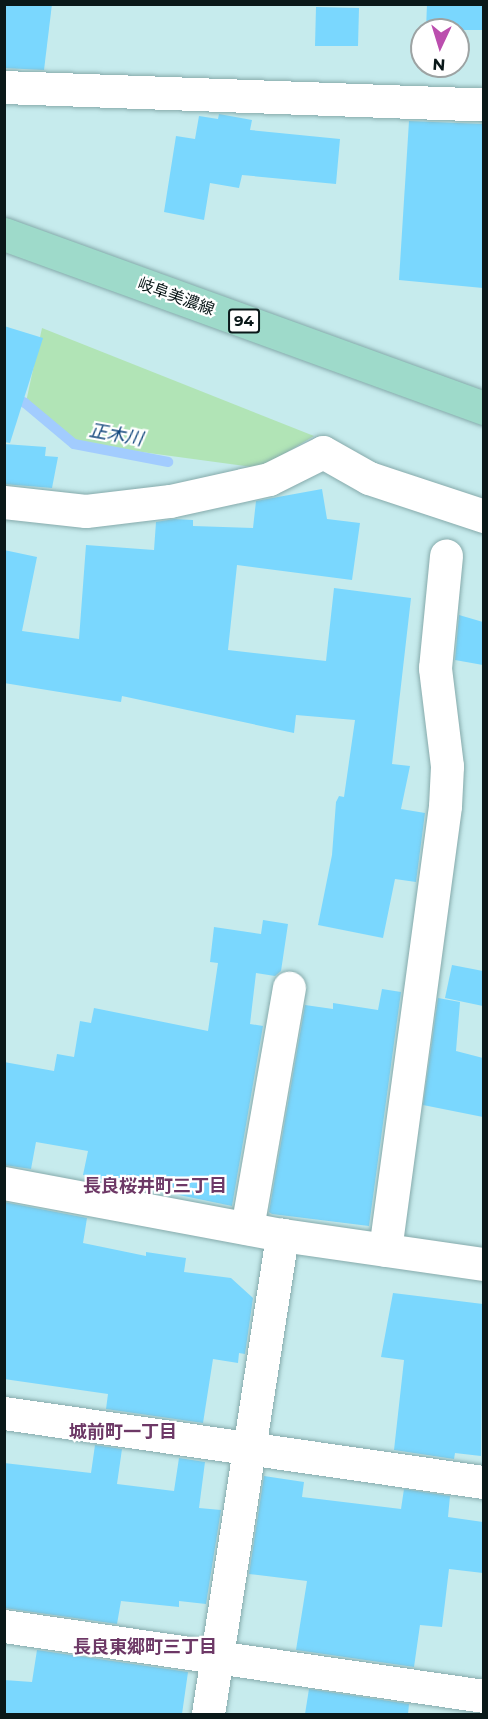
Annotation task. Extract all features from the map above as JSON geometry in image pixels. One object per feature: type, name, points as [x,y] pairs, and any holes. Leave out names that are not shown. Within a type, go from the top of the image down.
[{"type":"main road","name":"岐阜美濃線","points":[[4,234],[483,408]]},
{"type":"street","points":[[4,87],[483,105]]},
{"type":"street","points":[[4,502],[87,511],[170,501],[269,479],[323,452],[369,478],[483,516]]},
{"type":"street","points":[[385,1250],[445,806],[447,766],[435,668],[446,556]]},
{"type":"street","points":[[247,1228],[289,988]]},
{"type":"street","points":[[4,1183],[282,1235],[483,1264]]},
{"type":"street","points":[[208,1714],[247,1449],[282,1235]]},
{"type":"street","points":[[4,1413],[483,1482]]},
{"type":"street","points":[[4,1626],[483,1696]]},
{"type":"green space","points":[[42,328],[314,436],[260,468],[75,443],[26,402]]},
{"type":"building","points":[[4,4],[52,4],[44,70],[4,68]]},
{"type":"building","points":[[427,4],[482,4],[482,30],[470,30],[470,18],[426,18]]},
{"type":"building","points":[[316,7],[359,8],[358,46],[315,46]]},
{"type":"building","points":[[219,114],[252,120],[250,130],[340,139],[336,184],[242,175],[239,188],[210,183],[204,220],[164,212],[176,136],[195,139],[199,116],[218,119]]},
{"type":"building","points":[[409,121],[483,124],[483,288],[399,280]]},
{"type":"building","points":[[4,326],[43,338],[10,443],[4,442]]},
{"type":"building","points":[[4,444],[46,447],[45,456],[58,457],[52,488],[4,484]]},
{"type":"building","points":[[322,489],[327,519],[360,523],[352,580],[237,565],[228,650],[326,661],[334,588],[411,598],[392,764],[410,766],[401,809],[425,813],[416,882],[395,879],[383,938],[318,925],[332,855],[336,802],[339,796],[344,797],[355,720],[296,715],[294,733],[122,696],[121,702],[4,683],[4,550],[37,557],[22,631],[79,639],[86,545],[154,550],[156,522],[174,519],[193,520],[193,526],[253,528],[256,501]]},
{"type":"building","points":[[459,615],[483,622],[483,665],[455,660]]},
{"type":"building","points":[[263,920],[288,924],[281,971],[275,976],[256,973],[250,1024],[263,1026],[232,1206],[83,1175],[88,1151],[36,1142],[31,1169],[4,1165],[4,1062],[54,1071],[57,1054],[74,1057],[80,1021],[91,1023],[94,1008],[208,1031],[218,963],[210,962],[214,927],[261,934]]},
{"type":"building","points":[[452,965],[483,971],[483,1006],[445,998]]},
{"type":"building","points":[[382,989],[401,992],[369,1226],[272,1214],[269,1212],[305,1005],[333,1009],[333,1003],[378,1010]]},
{"type":"building","points":[[438,998],[460,1002],[456,1051],[483,1058],[483,1117],[423,1105]]},
{"type":"building","points":[[4,1202],[87,1218],[83,1243],[146,1256],[146,1252],[186,1258],[184,1272],[231,1278],[253,1298],[245,1354],[239,1353],[238,1363],[213,1359],[203,1423],[106,1409],[108,1394],[4,1379]]},
{"type":"building","points":[[393,1293],[483,1304],[481,1456],[455,1453],[454,1459],[394,1450],[404,1360],[381,1357]]},
{"type":"building","points":[[95,1445],[122,1449],[117,1484],[174,1491],[179,1458],[205,1462],[199,1508],[221,1510],[206,1604],[179,1601],[179,1607],[121,1601],[117,1624],[4,1608],[4,1463],[91,1473]]},
{"type":"building","points":[[264,1476],[304,1482],[302,1497],[401,1509],[404,1489],[450,1496],[448,1517],[483,1522],[483,1573],[449,1569],[442,1627],[420,1625],[414,1667],[296,1650],[307,1581],[249,1574]]},
{"type":"building","points":[[37,1650],[188,1672],[182,1714],[4,1714],[4,1680],[32,1682]]},
{"type":"building","points":[[309,1689],[409,1704],[408,1714],[305,1714]]},
{"type":"waterway","name":"正木川","points":[[10,395],[25,403],[74,444],[168,462]]},
{"type":"district","name":"長良桜井町三丁目","points":[[155,1186]]},
{"type":"district","name":"城前町一丁目","points":[[123,1432]]},
{"type":"district","name":"長良東郷町三丁目","points":[[145,1647]]}]
